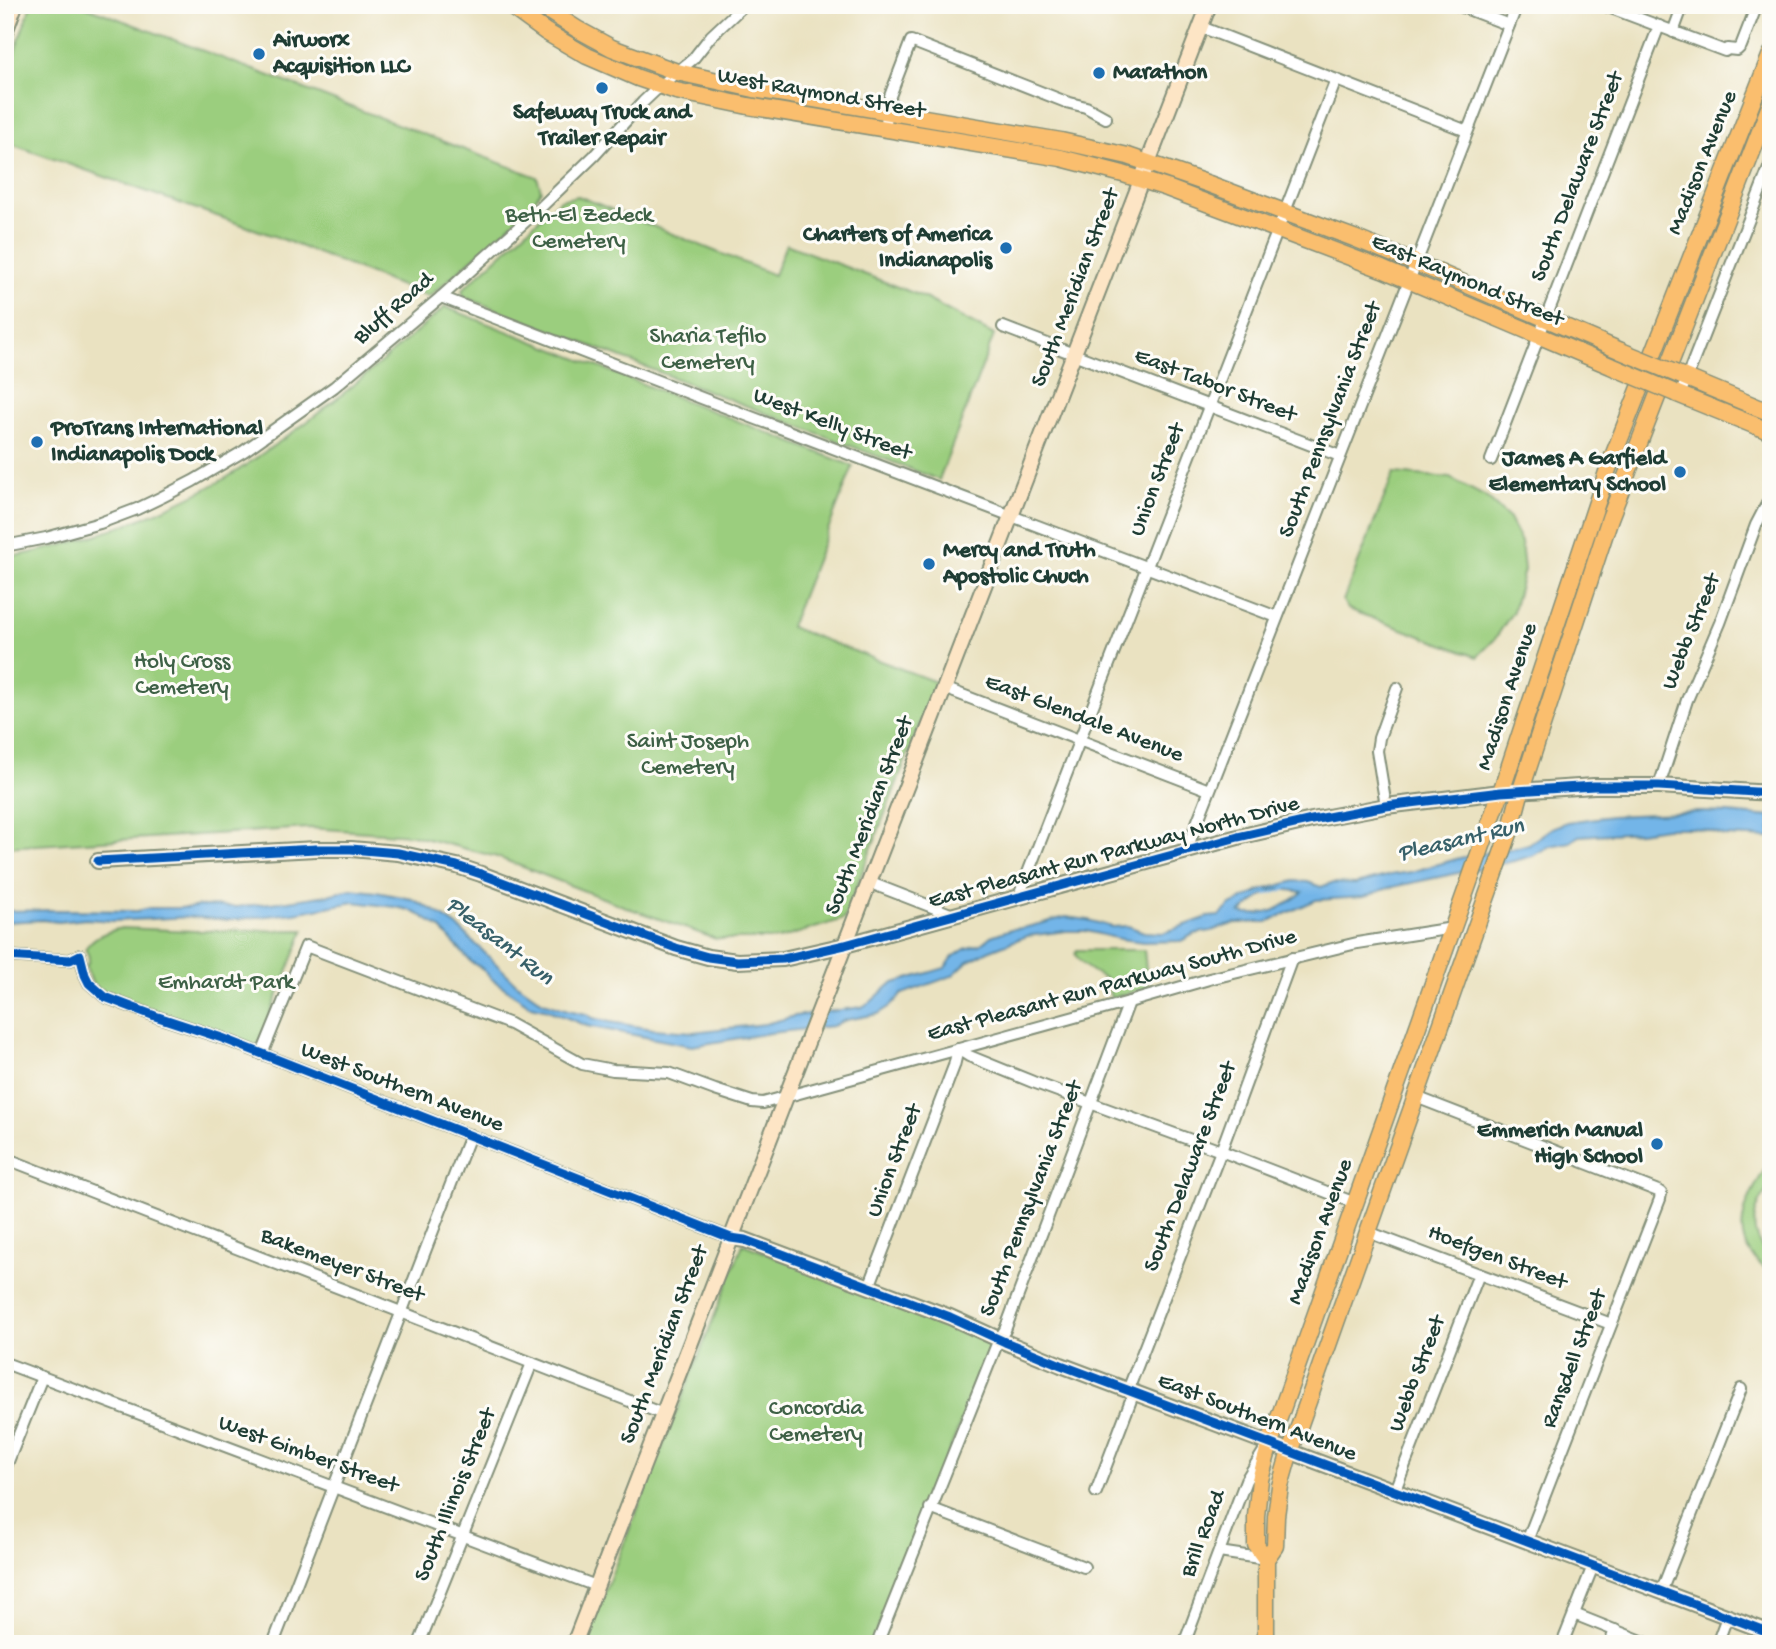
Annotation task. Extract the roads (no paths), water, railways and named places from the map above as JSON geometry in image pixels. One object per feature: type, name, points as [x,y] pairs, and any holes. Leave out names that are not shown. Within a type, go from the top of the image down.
[{"type":"main road","name":"West Raymond Street","points":[[540,5],[612,48],[677,72],[754,89],[1061,141],[1149,163]]},
{"type":"main road","name":"West Raymond Street","points":[[510,7],[587,56],[660,86],[748,106],[1061,158],[1142,180]]},
{"type":"main road","name":"Madison Avenue","points":[[1266,1559],[1256,1545],[1256,1516],[1260,1480],[1270,1443],[1501,792],[1608,470],[1771,54]]},
{"type":"main road","name":"Madison Avenue","points":[[1266,1644],[1266,1559],[1275,1546],[1280,1486],[1291,1451],[1511,828],[1610,518],[1771,103]]},
{"type":"main road","name":"East Raymond Street","points":[[1149,163],[1416,263],[1771,413]]},
{"type":"main road","name":"East Raymond Street","points":[[1142,180],[1409,280],[1771,432]]},
{"type":"street","points":[[5,32],[15,5]]},
{"type":"street","name":"Bluff Road","points":[[5,546],[46,538],[113,519],[137,509],[193,481],[266,437],[334,387],[441,297],[561,189],[660,86],[693,59],[716,30],[744,5]]},
{"type":"street","name":"South Meridian Street","points":[[573,1644],[1209,5]]},
{"type":"street","points":[[1457,5],[1509,25]]},
{"type":"street","name":"South Pennsylvania Street","points":[[1186,851],[1517,5]]},
{"type":"street","points":[[1603,5],[1730,50],[1742,45],[1757,5]]},
{"type":"street","points":[[1673,32],[1683,5]]},
{"type":"street","name":"South Delaware Street","points":[[1491,460],[1659,26]]},
{"type":"street","points":[[1201,27],[1467,131]]},
{"type":"street","points":[[885,129],[894,85],[911,41],[1066,102],[1086,107],[1106,118]]},
{"type":"street","name":"Union Street","points":[[1019,896],[1336,80]]},
{"type":"street","points":[[1678,394],[1771,163]]},
{"type":"street","name":"West Kelly Street","points":[[441,297],[1277,618]]},
{"type":"street","name":"East Tabor Street","points":[[1003,327],[1340,456]]},
{"type":"street","name":"Webb Street","points":[[1659,786],[1688,700],[1756,525],[1771,496]]},
{"type":"street","name":"East Glendale Avenue","points":[[944,688],[1209,790]]},
{"type":"street","points":[[1386,806],[1377,744],[1396,688]]},
{"type":"street","name":"East Pleasant Run Parkway North Drive","points":[[98,861],[316,849],[398,853],[469,870],[676,948],[708,957],[737,961],[783,960],[1287,825],[1386,806],[1521,790],[1594,786],[1659,786],[1771,793]]},
{"type":"street","name":"East Pleasant Run Parkway North Drive","points":[[869,882],[953,915]]},
{"type":"street","name":"East Pleasant Run Parkway South Drive","points":[[262,1054],[306,946],[502,1021],[582,1063],[613,1070],[669,1073],[752,1102],[770,1102],[1209,979],[1357,943],[1453,928]]},
{"type":"street","name":"West Southern Avenue","points":[[5,957],[71,960],[80,955],[89,983],[105,997],[262,1054],[731,1238]]},
{"type":"street","name":"South Delaware Street","points":[[1096,1492],[1292,958]]},
{"type":"street","name":"South Pennsylvania Street","points":[[877,1644],[1005,1329],[1129,1002]]},
{"type":"street","points":[[958,1049],[969,1056],[1355,1203]]},
{"type":"street","name":"Union Street","points":[[869,1287],[954,1066],[958,1049]]},
{"type":"street","name":"Ransdell Street","points":[[1416,1097],[1661,1193],[1527,1541]]},
{"type":"street","points":[[273,1644],[470,1135]]},
{"type":"street","name":"Bakemeyer Street","points":[[5,1158],[663,1414]]},
{"type":"street","name":"Hoefgen Street","points":[[1368,1232],[1611,1324]]},
{"type":"street","name":"East Southern Avenue","points":[[731,1238],[745,1240],[950,1317],[1061,1365],[1771,1633]]},
{"type":"street","name":"Webb Street","points":[[1395,1490],[1479,1274]]},
{"type":"street","name":"West Gimber Street","points":[[5,1363],[596,1586]]},
{"type":"street","name":"South Illinois Street","points":[[419,1644],[532,1363]]},
{"type":"street","points":[[5,1469],[41,1377]]},
{"type":"street","points":[[1661,1591],[1741,1389]]},
{"type":"street","name":"Brill Road","points":[[1184,1644],[1246,1480],[1270,1443]]},
{"type":"street","points":[[930,1508],[1084,1567]]},
{"type":"street","points":[[1219,1552],[1266,1559]]},
{"type":"street","points":[[1562,1644],[1593,1566]]},
{"type":"street","points":[[1574,1614],[1649,1644]]},
{"type":"street","points":[[1717,1644],[1727,1617]]},
{"type":"street","points":[[1610,1644],[1615,1630]]},
{"type":"water","name":"Pleasant Run","points":[[1701,812],[1771,817],[1771,838],[1724,836],[1692,828],[1579,836],[1570,842],[1550,846],[1532,856],[1514,861],[1388,888],[1364,897],[1316,900],[1267,922],[1236,923],[1194,934],[1181,941],[1143,942],[1086,931],[1027,936],[967,962],[952,976],[902,994],[878,1014],[846,1020],[833,1026],[692,1046],[587,1026],[531,1006],[471,962],[441,929],[422,916],[395,907],[354,902],[294,913],[230,920],[191,917],[5,922],[5,911],[137,911],[150,908],[236,907],[328,895],[351,889],[376,892],[412,899],[435,911],[457,926],[516,983],[543,1002],[610,1022],[693,1032],[765,1024],[795,1016],[862,1007],[891,984],[945,968],[953,957],[965,949],[1011,929],[1066,917],[1112,927],[1128,926],[1144,932],[1163,933],[1208,917],[1219,916],[1231,905],[1262,890],[1295,881],[1321,887],[1331,883],[1356,884],[1460,858],[1518,847],[1529,844],[1552,828],[1567,822],[1611,816]],"holes":[[[1272,890],[1303,892],[1288,903],[1266,913],[1240,913]]]},
{"type":"waterway","name":"Pleasant Run","points":[[1266,894],[1286,889]]},
{"type":"place","name":"Airworx Acquisition LLC","points":[[259,54]]},
{"type":"place","name":"Marathon","points":[[1099,73]]},
{"type":"place","name":"Safeway Truck and Trailer Repair","points":[[602,88]]},
{"type":"place","name":"Charters of America Indianapolis","points":[[1006,248]]},
{"type":"place","name":"ProTrans International Indianapolis Dock","points":[[37,442]]},
{"type":"place","name":"James A Garfield Elementary School","points":[[1680,472]]},
{"type":"place","name":"Mercy and Truth Apostolic Chuch","points":[[929,564]]},
{"type":"place","name":"Emmerich Manual High School","points":[[1657,1144]]},
{"type":"park label","name":"Beth-El Zedeck Cemetery","points":[[579,229]]},
{"type":"park label","name":"Sharia Tefilo Cemetery","points":[[708,350]]},
{"type":"park label","name":"Holy Cross Cemetery","points":[[182,675]]},
{"type":"park label","name":"Saint Joseph Cemetery","points":[[688,755]]},
{"type":"park label","name":"Emhardt Park","points":[[226,983]]},
{"type":"park label","name":"Concordia Cemetery","points":[[816,1422]]}]
